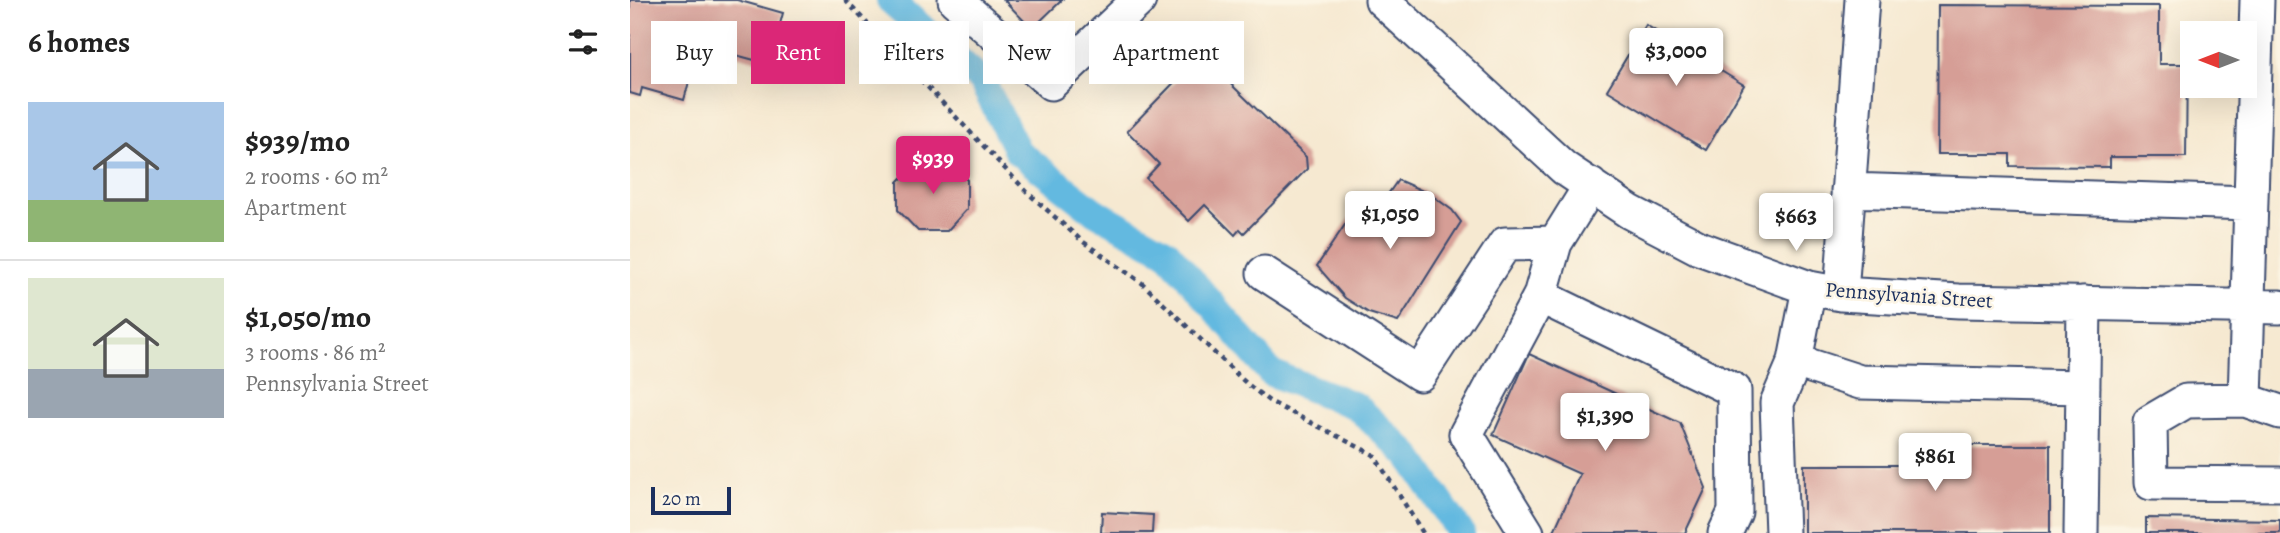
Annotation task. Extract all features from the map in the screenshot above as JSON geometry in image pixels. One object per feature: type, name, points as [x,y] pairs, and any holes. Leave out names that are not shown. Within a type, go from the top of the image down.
[{"type":"street","points":[[955,0],[1051,83],[1139,0]]},
{"type":"street","name":"Pennsylvania Street","points":[[1382,0],[1536,145],[1630,212],[1699,248],[1825,291],[1959,301],[2280,307]]},
{"type":"street","points":[[1783,533],[1777,403],[1825,291],[1848,190],[1861,0]]},
{"type":"street","points":[[2245,400],[2257,0]]},
{"type":"street","points":[[1527,533],[1466,434],[1540,296],[1555,243],[1591,186]]},
{"type":"street","points":[[1848,190],[2250,203]]},
{"type":"street","points":[[1264,273],[1420,374],[1505,244],[1555,243]]},
{"type":"street","points":[[1540,296],[1734,390],[1735,512],[1725,533]]},
{"type":"street","points":[[2081,533],[2084,303]]},
{"type":"street","points":[[1795,361],[1860,382],[2083,387]]},
{"type":"street","points":[[2280,412],[2245,400],[2186,401],[2150,422],[2151,483],[2280,484]]},
{"type":"path","points":[[845,0],[1029,194],[1082,241],[1142,283],[1246,383],[1269,401],[1374,455],[1423,533]]},
{"type":"building","points":[[630,0],[737,0],[783,13],[781,21],[751,21],[751,59],[737,55],[737,21],[651,21],[651,84],[688,84],[684,100],[642,88],[640,96],[630,93]]},
{"type":"building","points":[[1004,0],[1062,0],[1040,21],[1024,21]]},
{"type":"building","points":[[1938,5],[2159,6],[2159,64],[2180,64],[2180,98],[2187,98],[2186,157],[2110,157],[2110,167],[2010,166],[2010,154],[1937,154]]},
{"type":"building","points":[[1646,25],[1744,85],[1706,150],[1607,90]]},
{"type":"building","points":[[1173,84],[1231,84],[1306,157],[1307,169],[1244,233],[1240,229],[1235,235],[1205,205],[1189,221],[1146,178],[1159,164],[1127,131]]},
{"type":"building","points":[[946,160],[967,180],[967,209],[947,231],[918,231],[898,210],[898,182],[918,161]]},
{"type":"building","points":[[1398,180],[1430,194],[1452,210],[1461,222],[1398,322],[1369,313],[1345,298],[1317,266],[1355,210],[1371,218]]},
{"type":"building","points":[[1529,354],[1680,423],[1706,488],[1685,533],[1553,533],[1580,474],[1493,435]]},
{"type":"building","points":[[1927,445],[2050,445],[2050,533],[1804,533],[1804,465],[1927,465]]},
{"type":"building","points":[[1102,512],[1153,515],[1152,533],[1101,533]]},
{"type":"building","points":[[2146,518],[2280,520],[2280,533],[2146,533]]},
{"type":"waterway","points":[[890,0],[982,81],[1018,152],[1094,211],[1167,252],[1271,373],[1356,406],[1409,456],[1461,533]]}]
